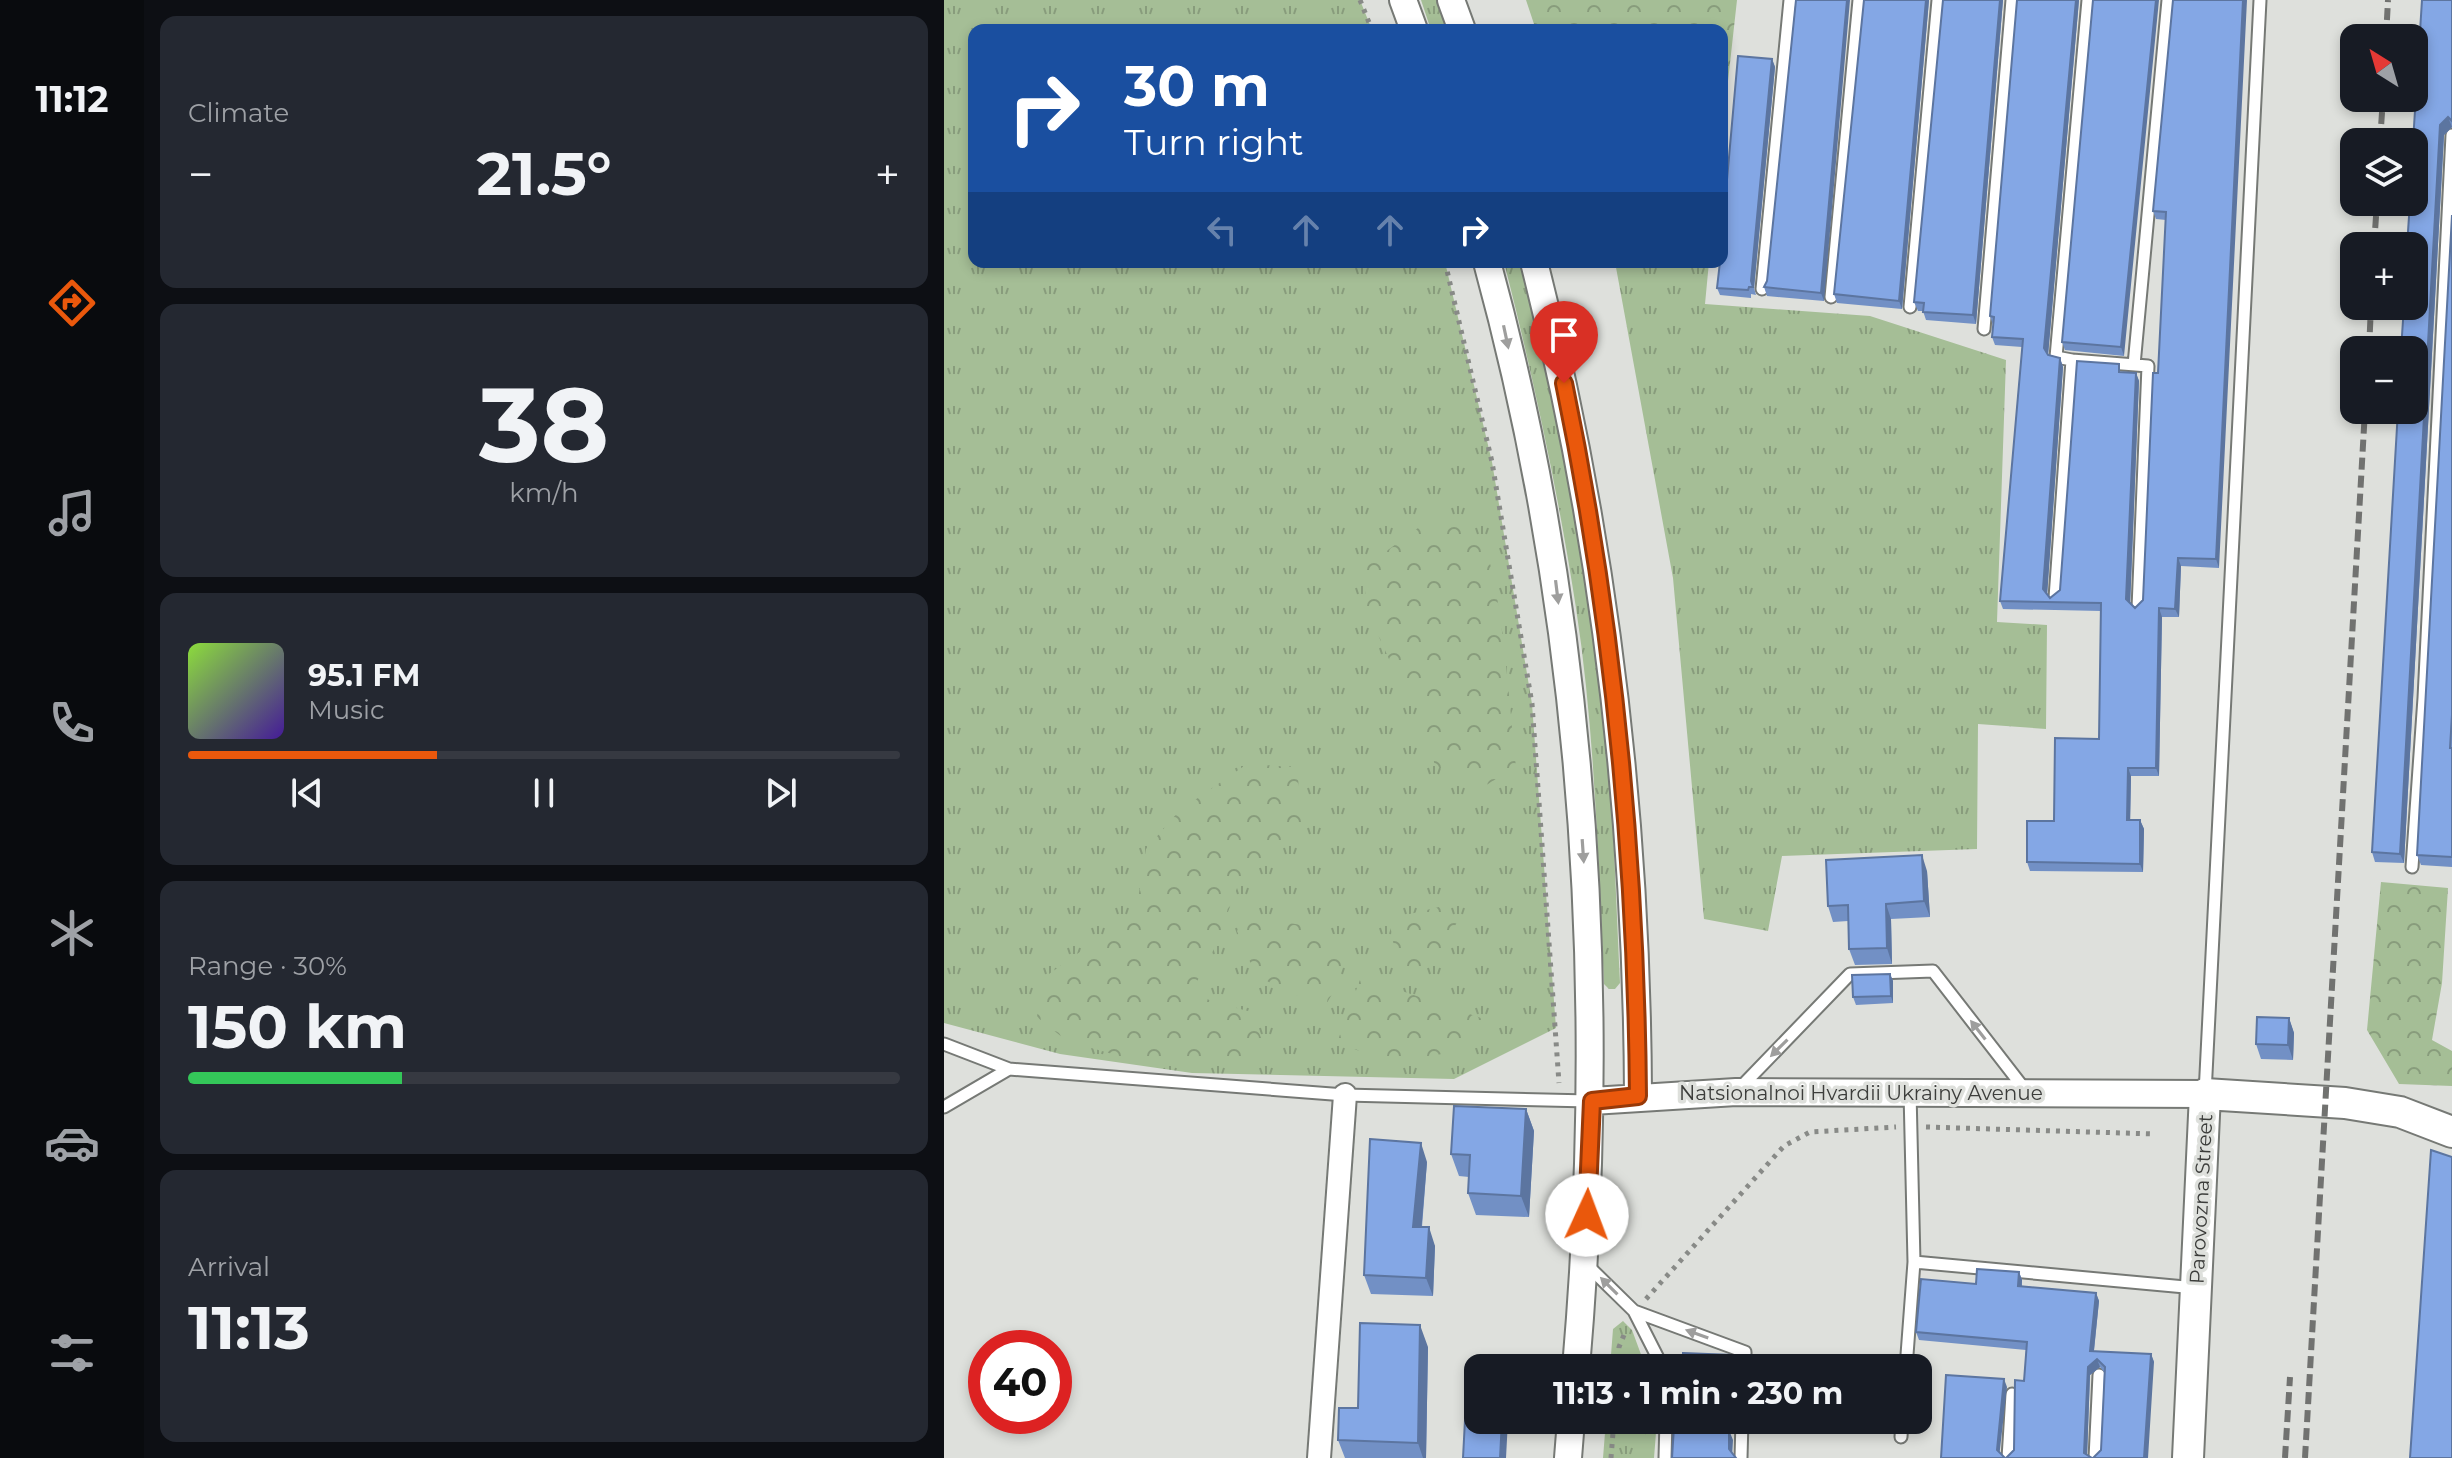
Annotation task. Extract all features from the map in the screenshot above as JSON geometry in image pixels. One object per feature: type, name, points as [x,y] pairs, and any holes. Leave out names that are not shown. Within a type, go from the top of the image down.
[{"type":"main road","name":"Parovozna Street","points":[[2188,1458],[2205,1094],[2345,1103],[2400,1112],[2452,1132]]},
{"type":"street","points":[[1403,0],[1412,24]]},
{"type":"street","points":[[1451,0],[1460,24]]},
{"type":"street","points":[[1489,268],[1506,334],[1555,577],[1568,673],[1591,953],[1592,1101],[1585,1262],[1577,1354]]},
{"type":"street","points":[[1536,268],[1559,358],[1603,588],[1628,823],[1637,963],[1638,1096]]},
{"type":"street","name":"Natsionalnoi Hvardii Ukrainy Avenue","points":[[1592,1101],[1736,1092],[2205,1094]]},
{"type":"street","points":[[1319,1458],[1345,1095]]},
{"type":"street","points":[[1568,1458],[1570,1434]]},
{"type":"lane","points":[[1762,289],[1790,0]]},
{"type":"lane","points":[[1831,297],[1859,0]]},
{"type":"lane","points":[[1910,307],[1938,0]]},
{"type":"lane","points":[[1984,329],[2012,0]]},
{"type":"lane","points":[[2088,0],[2056,357],[2148,366],[2138,608]]},
{"type":"lane","points":[[2134,365],[2168,0]]},
{"type":"lane","points":[[2205,1094],[2260,0]]},
{"type":"lane","points":[[2412,867],[2424,698],[2452,135]]},
{"type":"lane","points":[[2055,598],[2072,360]]},
{"type":"lane","points":[[1736,1092],[1850,974],[1933,971],[2026,1092]]},
{"type":"lane","points":[[944,1044],[1009,1069],[1345,1095],[1592,1101]]},
{"type":"lane","points":[[944,1107],[1009,1069]]},
{"type":"lane","points":[[1907,1354],[1914,1262],[1908,1126],[1910,1092]]},
{"type":"lane","points":[[1585,1262],[1634,1311],[1656,1354]]},
{"type":"lane","points":[[1914,1262],[2197,1289]]},
{"type":"lane","points":[[1634,1311],[1745,1354]]},
{"type":"lane","points":[[2095,1458],[2099,1375]]},
{"type":"lane","points":[[2008,1458],[2012,1394]]},
{"type":"lane","points":[[1665,1458],[1666,1434]]},
{"type":"lane","points":[[1741,1458],[1742,1434]]},
{"type":"path","points":[[1360,0],[1370,24]]},
{"type":"path","points":[[1446,268],[1492,462],[1532,704],[1561,1100]]},
{"type":"path","points":[[1619,1354],[1634,1311],[1784,1146],[1810,1132],[1908,1126],[2155,1134]]},
{"type":"path","points":[[1611,1458],[1613,1434]]},
{"type":"green space","points":[[944,0],[1360,0],[1370,24],[968,24],[968,268],[1446,268],[1492,462],[1532,704],[1556,1028],[1454,1079],[1192,1073],[1060,1054],[944,1023]]},
{"type":"green space","points":[[1421,0],[1438,0],[1446,24],[1429,24]]},
{"type":"green space","points":[[1526,0],[1737,0],[1728,81],[1728,24],[1534,24]]},
{"type":"green space","points":[[1505,268],[1522,268],[1562,430],[1586,558],[1608,744],[1620,983],[1615,989],[1609,989],[1604,984],[1592,748],[1576,608],[1525,348]]},
{"type":"green space","points":[[1616,268],[1708,268],[1705,304],[1870,316],[2006,360],[1997,622],[2047,625],[2046,729],[1978,724],[1977,849],[1782,856],[1768,931],[1704,919],[1673,578]]},
{"type":"green space","points":[[1429,520],[1456,523],[1474,532],[1487,552],[1493,578],[1504,646],[1516,766],[1485,786],[1435,766],[1422,710],[1393,668],[1365,606],[1366,566]]},
{"type":"green space","points":[[1247,764],[1297,767],[1302,823],[1237,888],[1214,949],[1192,991],[1213,1002],[1248,1011],[1263,1041],[1246,1059],[1133,1060],[1067,1041],[1037,1017],[1042,979],[1136,912],[1146,849],[1179,811]]},
{"type":"green space","points":[[2381,882],[2448,888],[2442,983],[2432,1040],[2452,1051],[2452,1086],[2399,1084],[2367,1030]]},
{"type":"green space","points":[[1439,907],[1458,920],[1443,950],[1422,973],[1397,963],[1389,919]]},
{"type":"green space","points":[[1248,916],[1325,929],[1346,942],[1339,982],[1324,1008],[1256,976],[1237,931]]},
{"type":"green space","points":[[1361,977],[1484,1019],[1480,1047],[1407,1057],[1388,1057],[1353,1049],[1338,1040]]},
{"type":"green space","points":[[1623,1321],[1632,1330],[1641,1354],[1611,1354],[1613,1329]]},
{"type":"green space","points":[[1605,1434],[1656,1434],[1654,1458],[1603,1458]]},
{"type":"building","points":[[1796,0],[1847,0],[1821,293],[1764,287]]},
{"type":"building","points":[[1864,0],[1926,0],[1899,301],[1834,294]]},
{"type":"building","points":[[1943,0],[2000,0],[1973,315],[1923,312],[1924,303],[1914,302]]},
{"type":"building","points":[[2017,0],[2076,0],[2044,348],[2048,355],[2060,358],[2043,589],[2050,598],[2060,590],[2077,361],[2119,364],[2119,372],[2136,373],[2126,599],[2135,608],[2143,600],[2153,373],[2158,373],[2166,212],[2153,211],[2173,0],[2243,0],[2216,559],[2178,558],[2175,609],[2159,608],[2156,768],[2128,768],[2127,820],[2140,820],[2140,864],[2027,862],[2027,821],[2054,821],[2055,738],[2099,739],[2101,603],[2000,601],[2023,339],[1992,337],[1994,317],[1990,316]]},
{"type":"building","points":[[2093,0],[2156,0],[2121,347],[2062,342]]},
{"type":"building","points":[[2422,0],[2452,0],[2452,121],[2448,117],[2440,125],[2428,344],[2428,336],[2402,336],[2403,320],[2428,320],[2428,232],[2408,232],[2409,216],[2428,216],[2428,128],[2414,128],[2415,112],[2428,112],[2428,24],[2420,24]]},
{"type":"building","points":[[1738,56],[1772,59],[1751,281],[1753,287],[1748,290],[1717,288],[1719,268],[1728,268],[1728,168]]},
{"type":"building","points":[[2452,215],[2450,748],[2452,857],[2417,855]]},
{"type":"building","points":[[2397,424],[2424,424],[2400,854],[2372,852]]},
{"type":"building","points":[[1922,855],[1924,901],[1886,904],[1887,948],[1849,949],[1848,905],[1828,906],[1826,860]]},
{"type":"building","points":[[1890,974],[1891,996],[1853,997],[1852,975]]},
{"type":"building","points":[[2257,1017],[2289,1018],[2288,1045],[2256,1044]]},
{"type":"building","points":[[1454,1106],[1526,1109],[1521,1196],[1468,1193],[1470,1155],[1451,1154]]},
{"type":"building","points":[[1370,1139],[1421,1143],[1413,1227],[1429,1227],[1426,1278],[1364,1275]]},
{"type":"building","points":[[2431,1150],[2452,1157],[2452,1458],[2410,1458]]},
{"type":"building","points":[[1977,1269],[2019,1272],[2018,1286],[2096,1293],[2090,1351],[2151,1354],[2144,1458],[2093,1458],[2101,1450],[2105,1367],[2097,1359],[2088,1367],[2084,1453],[2092,1458],[2006,1458],[2014,1450],[2015,1380],[2024,1381],[2027,1342],[1916,1332],[1921,1279],[1976,1284]]},
{"type":"building","points":[[1360,1323],[1420,1325],[1418,1443],[1338,1440],[1339,1408],[1358,1408]]},
{"type":"building","points":[[1946,1375],[2004,1379],[1997,1450],[2005,1458],[1941,1458]]},
{"type":"building","points":[[1464,1434],[1501,1434],[1500,1458],[1463,1458]]},
{"type":"building","points":[[1674,1434],[1729,1434],[1729,1449],[1736,1458],[1672,1458]]},
{"type":"railway","points":[[2387,24],[2388,0]]},
{"type":"railway","points":[[2381,128],[2382,112]]},
{"type":"railway","points":[[2375,232],[2376,216]]},
{"type":"railway","points":[[2370,320],[2370,336]]},
{"type":"railway","points":[[2305,1458],[2364,424]]},
{"type":"railway","points":[[2285,1458],[2290,1377]]},
{"type":"route","points":[[1564,383],[1603,588],[1628,823],[1637,952],[1638,1096],[1592,1101],[1587,1215]]}]
